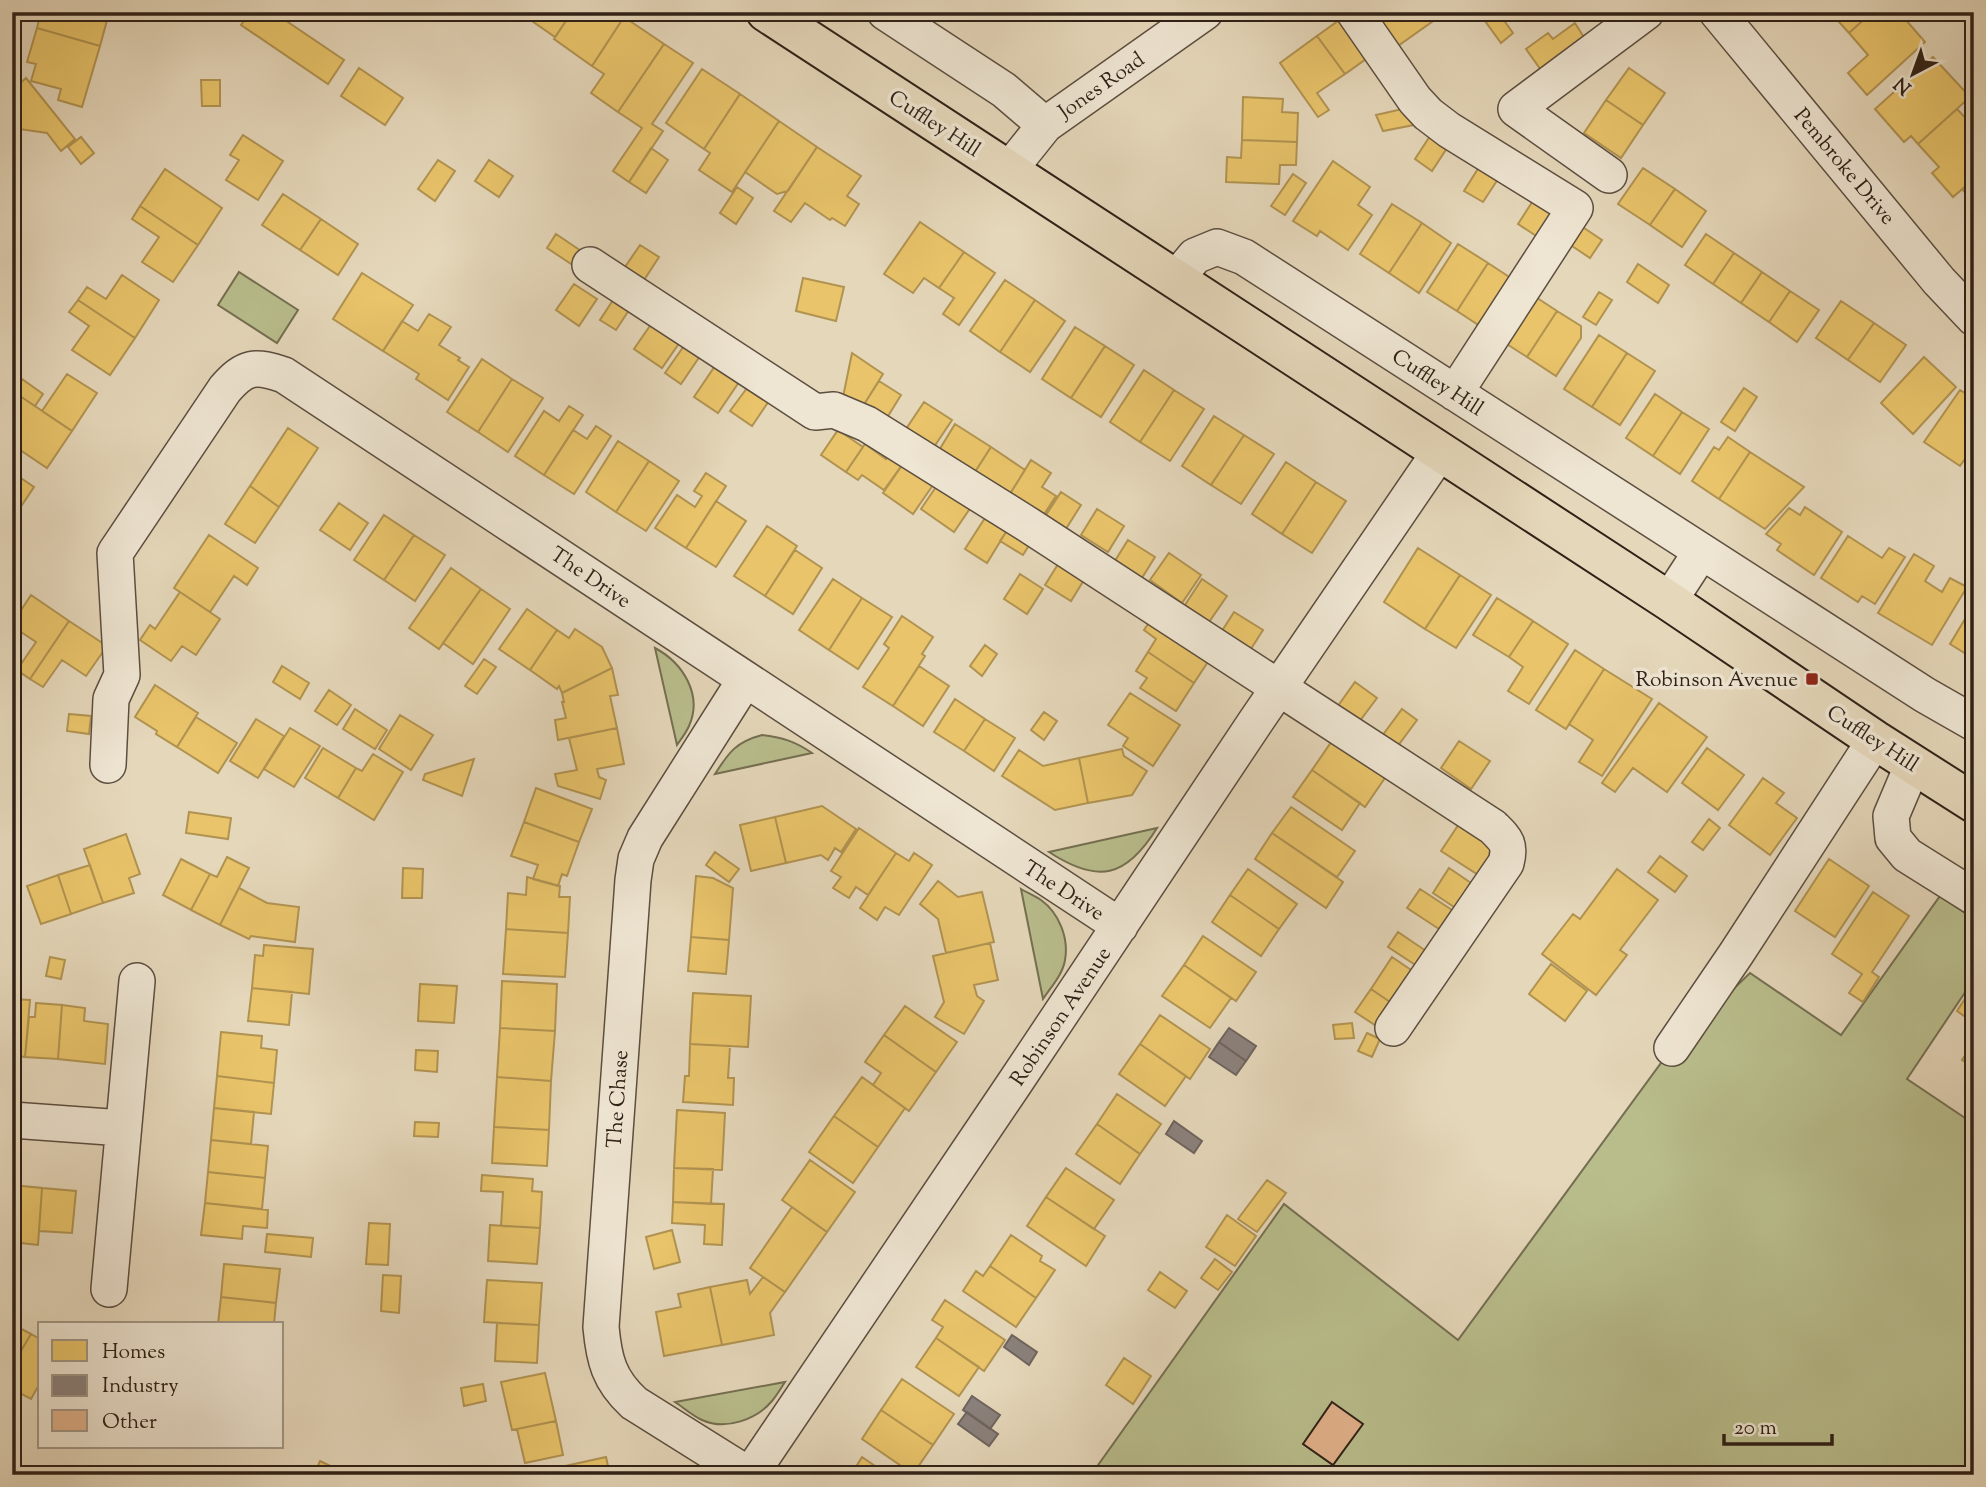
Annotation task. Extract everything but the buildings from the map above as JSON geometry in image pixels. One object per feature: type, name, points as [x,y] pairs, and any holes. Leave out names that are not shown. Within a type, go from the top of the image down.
[{"type":"main road","name":"Cuffley Hill","points":[[765,12],[1974,803]]},
{"type":"street","points":[[885,12],[1004,90],[1045,125]]},
{"type":"street","name":"Jones Road","points":[[1009,170],[1045,125],[1205,12]]},
{"type":"street","points":[[1354,12],[1415,100],[1428,114],[1449,130],[1575,208],[1455,393]]},
{"type":"street","points":[[1609,175],[1516,110],[1646,12]]},
{"type":"street","name":"Pembroke Drive","points":[[1717,12],[1939,281],[1974,318]]},
{"type":"street","name":"Cuffley Hill","points":[[1175,280],[1195,256],[1217,247],[1244,257],[1925,695],[1974,723]]},
{"type":"street","points":[[590,265],[815,412],[834,410],[867,424],[1038,531],[1493,827],[1505,840],[1509,851],[1506,863],[1393,1028]]},
{"type":"street","name":"The Drive","points":[[108,765],[111,699],[122,675],[115,553],[225,389],[237,376],[252,368],[267,369],[284,375],[307,390],[1119,926]]},
{"type":"street","name":"Robinson Avenue","points":[[750,1475],[1439,453]]},
{"type":"street","points":[[1669,601],[1702,552]]},
{"type":"street","name":"The Chase","points":[[745,680],[645,838],[636,859],[601,1327],[604,1355],[620,1391],[634,1404],[750,1475]]},
{"type":"street","points":[[1672,1048],[1875,740]]},
{"type":"street","points":[[1913,764],[1891,816],[1893,838],[1907,855],[1974,897]]},
{"type":"street","points":[[109,1289],[137,981]]},
{"type":"street","points":[[12,1120],[123,1128]]},
{"type":"green space","points":[[239,272],[298,310],[277,343],[218,305]]},
{"type":"green space","points":[[655,648],[682,671],[692,692],[693,714],[688,729],[677,745]]},
{"type":"green space","points":[[762,735],[788,741],[812,753],[715,774],[734,749]]},
{"type":"green space","points":[[1157,828],[1134,857],[1110,871],[1082,869],[1049,852]]},
{"type":"green space","points":[[1021,889],[1047,905],[1058,919],[1064,935],[1064,965],[1043,999]]},
{"type":"green space","points":[[1940,896],[1974,919],[1974,979],[1907,1079],[1974,1124],[1974,1475],[1091,1475],[1284,1204],[1458,1340],[1672,1048],[1750,973],[1841,1035]]},
{"type":"green space","points":[[785,1382],[766,1407],[750,1418],[731,1424],[702,1420],[675,1402]]},
{"type":"place","name":"Robinson Avenue","points":[[1812,679]]}]
